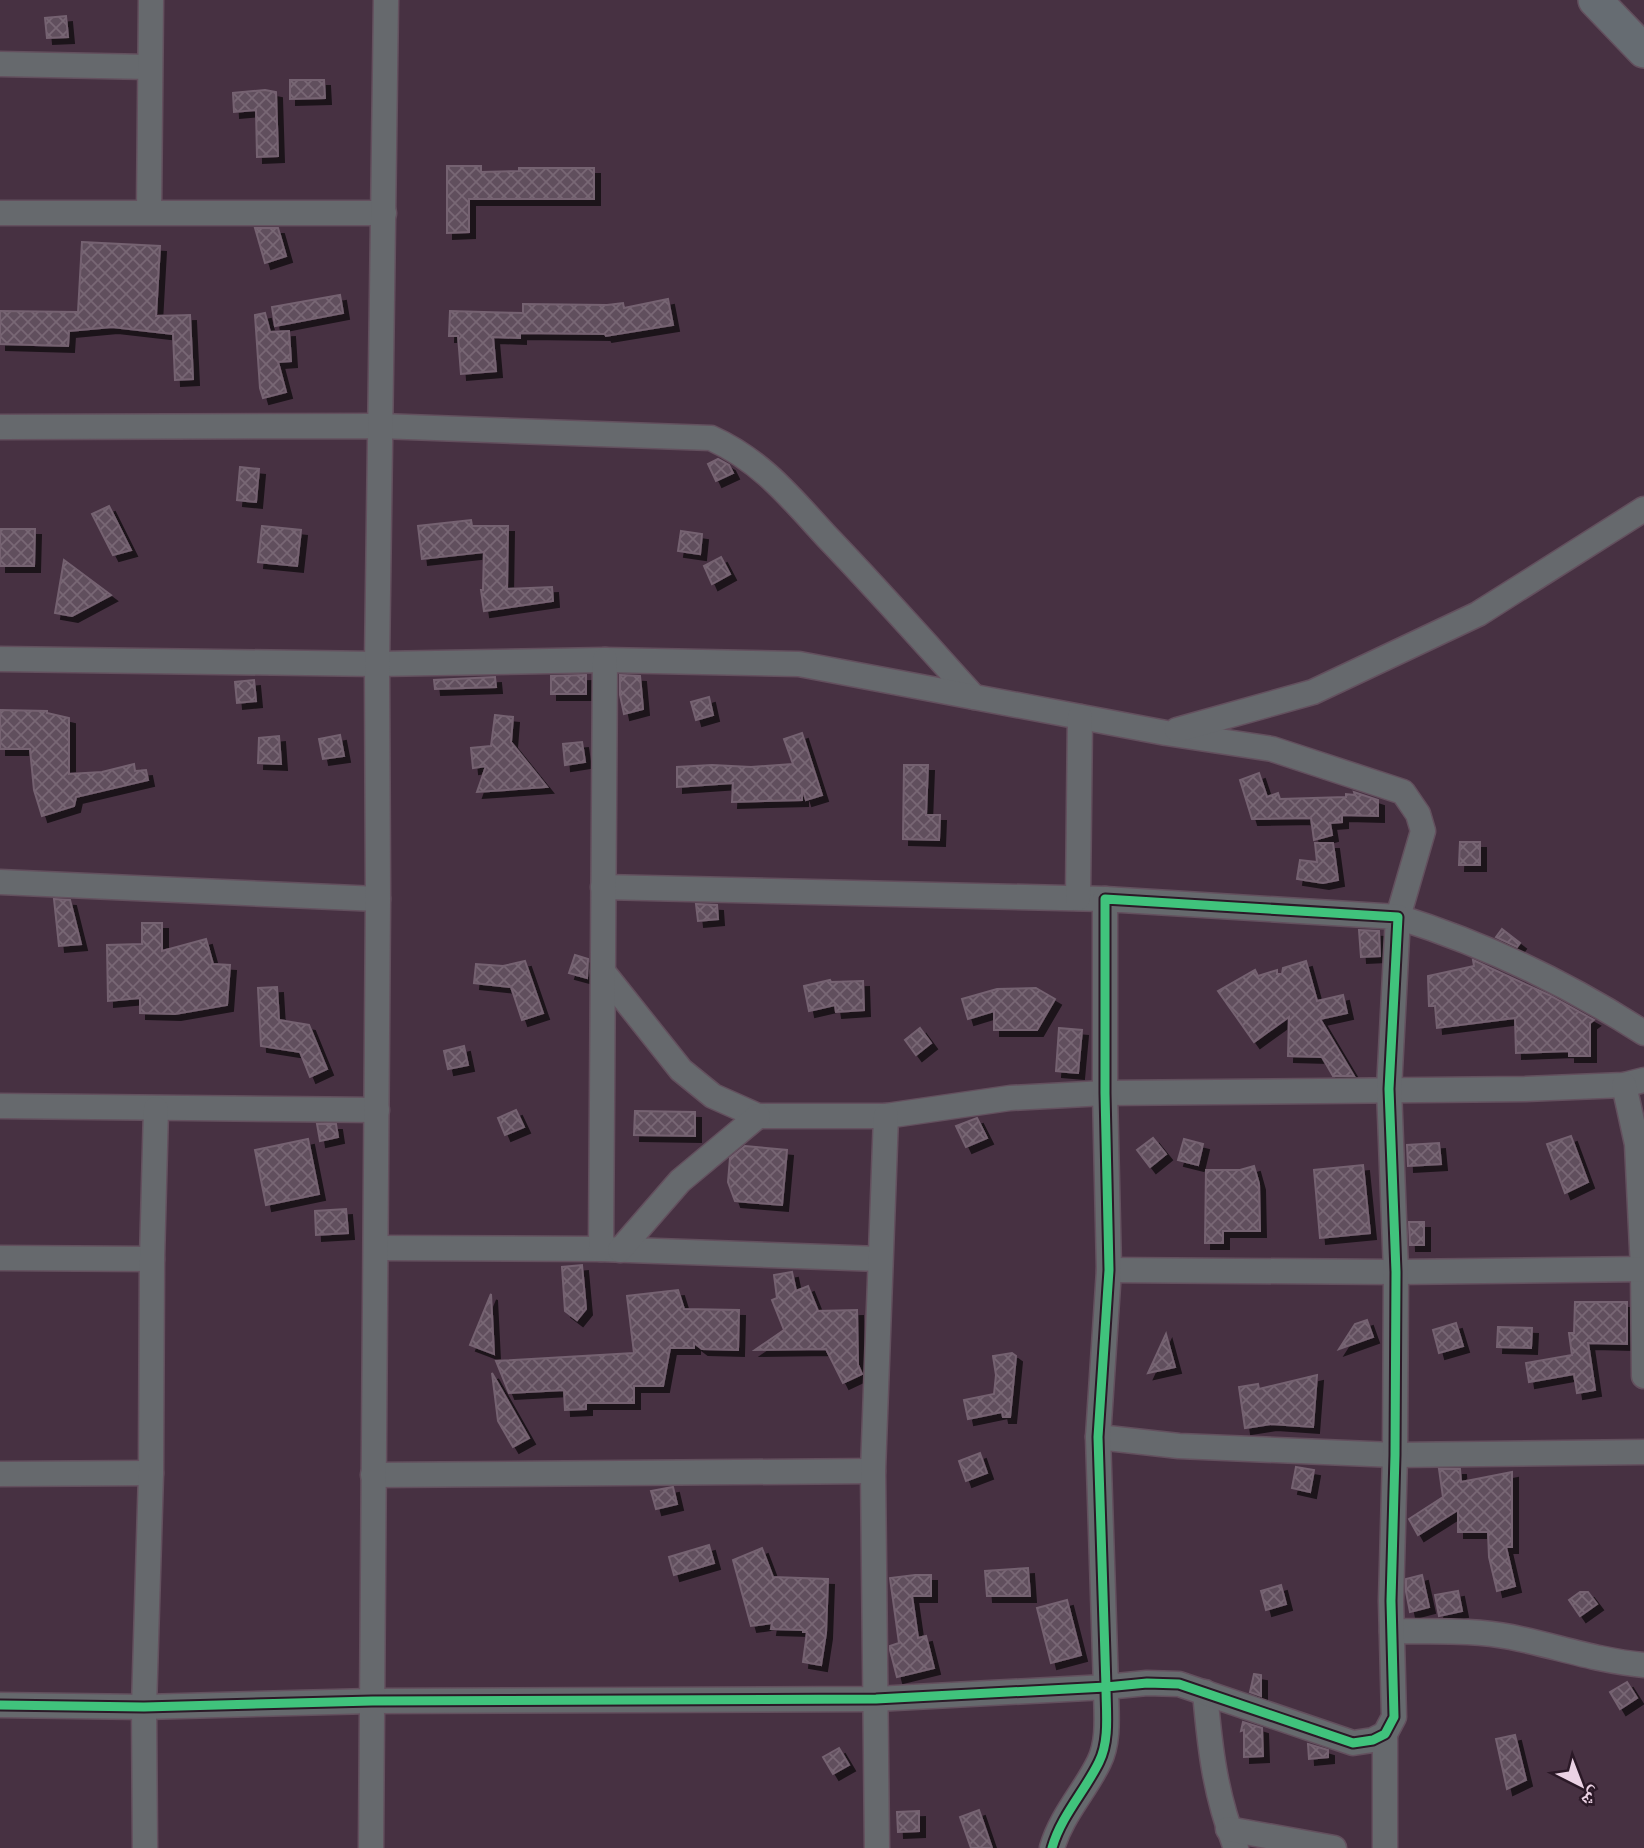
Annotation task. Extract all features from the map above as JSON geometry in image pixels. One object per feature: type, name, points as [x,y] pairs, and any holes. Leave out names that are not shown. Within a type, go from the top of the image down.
[{"type":"main road","points":[[1595,0],[1644,51]]},
{"type":"street","points":[[149,212],[151,0]]},
{"type":"street","points":[[371,1848],[379,899],[377,664],[386,0]]},
{"type":"street","points":[[0,64],[149,67]]},
{"type":"street","points":[[0,214],[384,213]]},
{"type":"street","points":[[0,427],[380,426],[711,438],[736,449],[764,470],[974,697]]},
{"type":"street","points":[[1166,733],[1313,692],[1478,614],[1644,509]]},
{"type":"street","points":[[0,659],[377,664],[605,660],[799,664],[1166,733],[1272,749],[1403,792],[1418,814],[1423,831],[1398,917],[1389,1089],[1396,1272],[1392,1631],[1394,1717],[1385,1734],[1385,1848]]},
{"type":"street","points":[[605,660],[603,972],[610,1250]]},
{"type":"street","points":[[1078,898],[1080,717]]},
{"type":"street","points":[[0,882],[379,899]]},
{"type":"street","points":[[603,887],[1105,899],[1398,917],[1440,930],[1521,965],[1644,1033]]},
{"type":"street","points":[[1052,1848],[1078,1794],[1100,1761],[1106,1735],[1098,1437],[1110,1270],[1105,1093],[1105,899]]},
{"type":"street","points":[[603,972],[681,1069],[713,1097],[758,1115],[886,1116],[1010,1097],[1105,1093],[1525,1089],[1634,1083],[1643,1269],[1644,1376]]},
{"type":"street","points":[[0,1106],[377,1110]]},
{"type":"street","points":[[145,1848],[144,1707],[151,1473],[156,1109]]},
{"type":"street","points":[[610,1250],[680,1181],[758,1115]]},
{"type":"street","points":[[877,1848],[873,1471],[886,1116]]},
{"type":"street","points":[[376,1248],[610,1250],[880,1259]]},
{"type":"street","points":[[0,1258],[152,1259]]},
{"type":"street","points":[[1110,1270],[1396,1272],[1643,1269]]},
{"type":"street","points":[[1098,1437],[1179,1446],[1395,1455],[1644,1452]]},
{"type":"street","points":[[373,1475],[873,1471]]},
{"type":"street","points":[[0,1474],[151,1473]]},
{"type":"street","points":[[1392,1631],[1509,1636],[1615,1663],[1644,1665]]},
{"type":"street","points":[[0,1705],[144,1707],[372,1701],[876,1699],[1147,1683],[1179,1684],[1353,1743],[1373,1740],[1385,1734]]},
{"type":"street","points":[[1205,1692],[1212,1766],[1232,1838],[1334,1848]]},
{"type":"building","points":[[66,16],[68,37],[47,38],[45,18]]},
{"type":"building","points":[[290,80],[324,80],[325,98],[290,99]]},
{"type":"building","points":[[265,90],[276,92],[278,156],[257,157],[256,110],[234,112],[233,93]]},
{"type":"building","points":[[447,166],[481,166],[481,172],[519,171],[519,168],[594,168],[594,199],[469,199],[469,232],[447,233]]},
{"type":"building","points":[[255,228],[278,228],[286,256],[265,263]]},
{"type":"building","points":[[82,242],[160,246],[156,316],[190,315],[193,379],[175,380],[173,334],[112,327],[69,331],[68,346],[0,344],[0,311],[78,312]]},
{"type":"building","points":[[340,295],[343,313],[275,326],[272,307]]},
{"type":"building","points":[[668,299],[673,325],[606,336],[520,333],[520,338],[493,337],[496,371],[461,374],[458,336],[449,336],[450,311],[523,313],[523,304],[623,303],[624,308]]},
{"type":"building","points":[[265,313],[270,332],[289,331],[291,361],[278,362],[286,392],[263,398],[255,315]]},
{"type":"building","points":[[718,459],[729,465],[733,473],[716,481],[708,464]]},
{"type":"building","points":[[240,467],[259,469],[256,502],[237,500]]},
{"type":"building","points":[[109,506],[131,550],[113,555],[92,514]]},
{"type":"building","points":[[471,520],[472,526],[508,526],[507,589],[552,587],[553,601],[484,611],[481,590],[484,552],[422,559],[418,526]]},
{"type":"building","points":[[262,526],[301,530],[297,566],[258,562]]},
{"type":"building","points":[[0,529],[35,529],[34,566],[0,566]]},
{"type":"building","points":[[681,531],[702,534],[700,554],[678,551]]},
{"type":"building","points":[[721,557],[730,574],[712,584],[704,566]]},
{"type":"building","points":[[64,560],[111,595],[72,616],[55,613]]},
{"type":"building","points":[[586,675],[586,694],[551,694],[551,676]]},
{"type":"building","points":[[620,675],[640,676],[643,709],[624,714]]},
{"type":"building","points":[[495,677],[496,687],[435,689],[434,680]]},
{"type":"building","points":[[254,680],[256,701],[237,703],[235,682]]},
{"type":"building","points":[[709,697],[713,715],[696,720],[691,702]]},
{"type":"building","points":[[0,710],[47,711],[69,718],[69,774],[102,772],[134,764],[135,771],[146,770],[148,780],[76,797],[74,806],[42,816],[34,790],[30,749],[0,749]]},
{"type":"building","points":[[495,715],[513,717],[511,742],[547,787],[477,792],[486,766],[473,768],[471,748],[491,746]]},
{"type":"building","points":[[802,733],[822,795],[806,800],[802,788],[802,800],[732,802],[733,783],[677,787],[677,767],[793,764],[784,739]]},
{"type":"building","points":[[340,735],[344,756],[323,759],[319,739]]},
{"type":"building","points":[[279,736],[281,764],[258,763],[259,738]]},
{"type":"building","points":[[582,742],[585,762],[565,765],[563,744]]},
{"type":"building","points":[[904,765],[928,765],[926,815],[940,815],[939,840],[903,839]]},
{"type":"building","points":[[1259,773],[1267,797],[1278,793],[1280,799],[1346,797],[1346,794],[1355,795],[1354,792],[1378,800],[1378,816],[1342,815],[1342,822],[1330,823],[1332,835],[1314,840],[1311,818],[1252,819],[1240,780]]},
{"type":"building","points":[[1460,842],[1480,842],[1480,865],[1459,865]]},
{"type":"building","points":[[1315,843],[1333,843],[1338,880],[1323,883],[1297,879],[1300,860],[1317,862]]},
{"type":"building","points":[[54,899],[70,900],[81,944],[59,946]]},
{"type":"building","points":[[696,904],[717,905],[718,919],[698,921]]},
{"type":"building","points":[[142,923],[162,923],[162,951],[206,939],[213,964],[230,965],[227,1005],[175,1014],[140,1013],[140,998],[108,1001],[107,945],[142,944]]},
{"type":"building","points":[[1502,929],[1520,943],[1517,947],[1496,937]]},
{"type":"building","points":[[1359,930],[1379,931],[1380,956],[1361,957]]},
{"type":"building","points":[[575,955],[588,959],[587,978],[569,973]]},
{"type":"building","points":[[1473,960],[1549,995],[1594,1020],[1590,1023],[1590,1056],[1569,1056],[1569,1051],[1516,1053],[1515,1018],[1437,1028],[1435,1006],[1429,1006],[1428,976],[1474,966]]},
{"type":"building","points":[[525,961],[543,1013],[522,1020],[511,987],[474,983],[476,964],[503,966]]},
{"type":"building","points":[[1306,961],[1317,1001],[1343,995],[1347,1013],[1320,1019],[1354,1076],[1333,1076],[1322,1057],[1288,1056],[1289,1017],[1254,1042],[1218,991],[1255,970],[1258,976],[1277,970],[1277,974],[1282,974],[1283,968]]},
{"type":"building","points":[[830,980],[863,981],[864,1010],[836,1012],[835,1005],[809,1011],[804,986]]},
{"type":"building","points":[[277,987],[279,1020],[309,1025],[327,1069],[310,1077],[300,1052],[261,1046],[258,988]]},
{"type":"building","points":[[1036,988],[1055,999],[1037,1030],[994,1030],[994,1011],[968,1019],[962,999],[997,989]]},
{"type":"building","points":[[920,1028],[931,1043],[916,1055],[905,1040]]},
{"type":"building","points":[[1059,1028],[1082,1030],[1078,1073],[1056,1071]]},
{"type":"building","points":[[464,1046],[468,1065],[448,1069],[444,1051]]},
{"type":"building","points":[[516,1110],[524,1127],[505,1135],[498,1118]]},
{"type":"building","points":[[635,1111],[695,1112],[695,1136],[634,1135]]},
{"type":"building","points":[[977,1118],[987,1138],[966,1147],[956,1126]]},
{"type":"building","points":[[317,1124],[336,1124],[338,1137],[320,1141]]},
{"type":"building","points":[[1571,1136],[1588,1182],[1565,1193],[1547,1144]]},
{"type":"building","points":[[1153,1138],[1166,1154],[1150,1167],[1137,1150]]},
{"type":"building","points":[[308,1139],[319,1194],[266,1205],[255,1150]]},
{"type":"building","points":[[1184,1139],[1203,1144],[1198,1165],[1178,1160]]},
{"type":"building","points":[[1439,1143],[1441,1164],[1408,1166],[1407,1145]]},
{"type":"building","points":[[745,1146],[787,1150],[782,1205],[735,1201],[728,1182],[730,1158]]},
{"type":"building","points":[[1363,1165],[1370,1233],[1320,1238],[1314,1170]]},
{"type":"building","points":[[1254,1166],[1259,1184],[1260,1231],[1223,1231],[1223,1243],[1205,1243],[1206,1170],[1240,1170]]},
{"type":"building","points":[[346,1209],[348,1233],[316,1235],[315,1211]]},
{"type":"building","points":[[1409,1222],[1424,1222],[1424,1245],[1410,1245]]},
{"type":"building","points":[[582,1265],[586,1309],[577,1320],[565,1311],[562,1267]]},
{"type":"building","points":[[792,1272],[796,1291],[808,1286],[818,1311],[857,1310],[858,1365],[862,1374],[843,1383],[826,1349],[755,1350],[784,1330],[772,1300],[777,1298],[774,1275]]},
{"type":"building","points":[[678,1290],[684,1309],[739,1310],[738,1350],[702,1349],[694,1343],[694,1348],[670,1348],[663,1386],[634,1386],[634,1403],[586,1403],[586,1409],[565,1410],[564,1390],[509,1393],[496,1361],[634,1353],[627,1296]]},
{"type":"building","points":[[491,1294],[494,1354],[470,1345]]},
{"type":"building","points":[[1575,1302],[1627,1302],[1627,1344],[1588,1343],[1595,1390],[1577,1393],[1574,1374],[1529,1382],[1526,1363],[1572,1355],[1569,1333],[1574,1333]]},
{"type":"building","points":[[1367,1320],[1373,1337],[1339,1349],[1355,1324]]},
{"type":"building","points":[[1456,1323],[1463,1346],[1439,1353],[1433,1330]]},
{"type":"building","points":[[1498,1327],[1532,1328],[1531,1348],[1497,1347]]},
{"type":"building","points":[[1166,1334],[1175,1367],[1148,1373]]},
{"type":"building","points":[[1012,1353],[1016,1356],[1010,1417],[1003,1417],[1002,1412],[968,1419],[964,1400],[994,1394],[996,1375],[993,1356]]},
{"type":"building","points":[[492,1373],[529,1438],[513,1447],[498,1421]]},
{"type":"building","points":[[1317,1375],[1313,1427],[1271,1424],[1245,1428],[1239,1387],[1258,1384],[1259,1389]]},
{"type":"building","points":[[980,1453],[987,1473],[966,1481],[959,1461]]},
{"type":"building","points":[[1296,1467],[1314,1470],[1310,1492],[1292,1488]]},
{"type":"building","points":[[1439,1469],[1460,1469],[1461,1482],[1512,1472],[1512,1547],[1506,1547],[1515,1586],[1497,1591],[1489,1557],[1488,1532],[1458,1532],[1458,1510],[1418,1535],[1409,1519],[1443,1497]]},
{"type":"building","points":[[673,1487],[677,1504],[656,1509],[651,1491]]},
{"type":"building","points":[[709,1545],[714,1563],[674,1575],[669,1557]]},
{"type":"building","points":[[762,1548],[773,1577],[828,1579],[826,1633],[821,1665],[803,1662],[807,1632],[771,1629],[772,1623],[751,1626],[733,1560]]},
{"type":"building","points":[[1028,1568],[1030,1596],[987,1596],[985,1571]]},
{"type":"building","points":[[931,1575],[931,1596],[912,1596],[918,1638],[926,1636],[934,1668],[897,1677],[890,1650],[890,1646],[899,1643],[890,1578]]},
{"type":"building","points":[[1422,1575],[1429,1607],[1410,1612],[1406,1579]]},
{"type":"building","points":[[1281,1585],[1286,1604],[1266,1610],[1261,1591]]},
{"type":"building","points":[[1458,1591],[1462,1611],[1439,1616],[1435,1595]]},
{"type":"building","points":[[1580,1592],[1588,1592],[1597,1604],[1580,1616],[1569,1600]]},
{"type":"building","points":[[1067,1600],[1081,1655],[1051,1663],[1037,1608]]},
{"type":"building","points":[[1254,1674],[1261,1675],[1261,1696],[1250,1692]]},
{"type":"building","points":[[1627,1682],[1637,1698],[1620,1709],[1610,1692]]},
{"type":"building","points":[[1243,1722],[1262,1728],[1263,1756],[1244,1757],[1244,1730],[1241,1731]]},
{"type":"building","points":[[1515,1735],[1526,1780],[1507,1789],[1496,1739]]},
{"type":"building","points":[[1308,1744],[1328,1750],[1328,1757],[1309,1759]]},
{"type":"building","points":[[839,1748],[849,1765],[833,1774],[823,1757]]},
{"type":"building","points":[[979,1810],[992,1848],[971,1848],[960,1817]]},
{"type":"building","points":[[919,1811],[919,1831],[898,1832],[897,1812]]},
{"type":"cycle path","points":[[0,1705],[144,1707],[372,1701],[876,1699],[1106,1687],[1098,1437],[1109,1270],[1105,899],[1398,917],[1389,1089],[1396,1272],[1391,1601],[1394,1717],[1385,1734],[1373,1740],[1353,1743],[1179,1684],[1147,1683],[1106,1687],[1107,1725],[1099,1762],[1067,1814],[1052,1848]]}]
